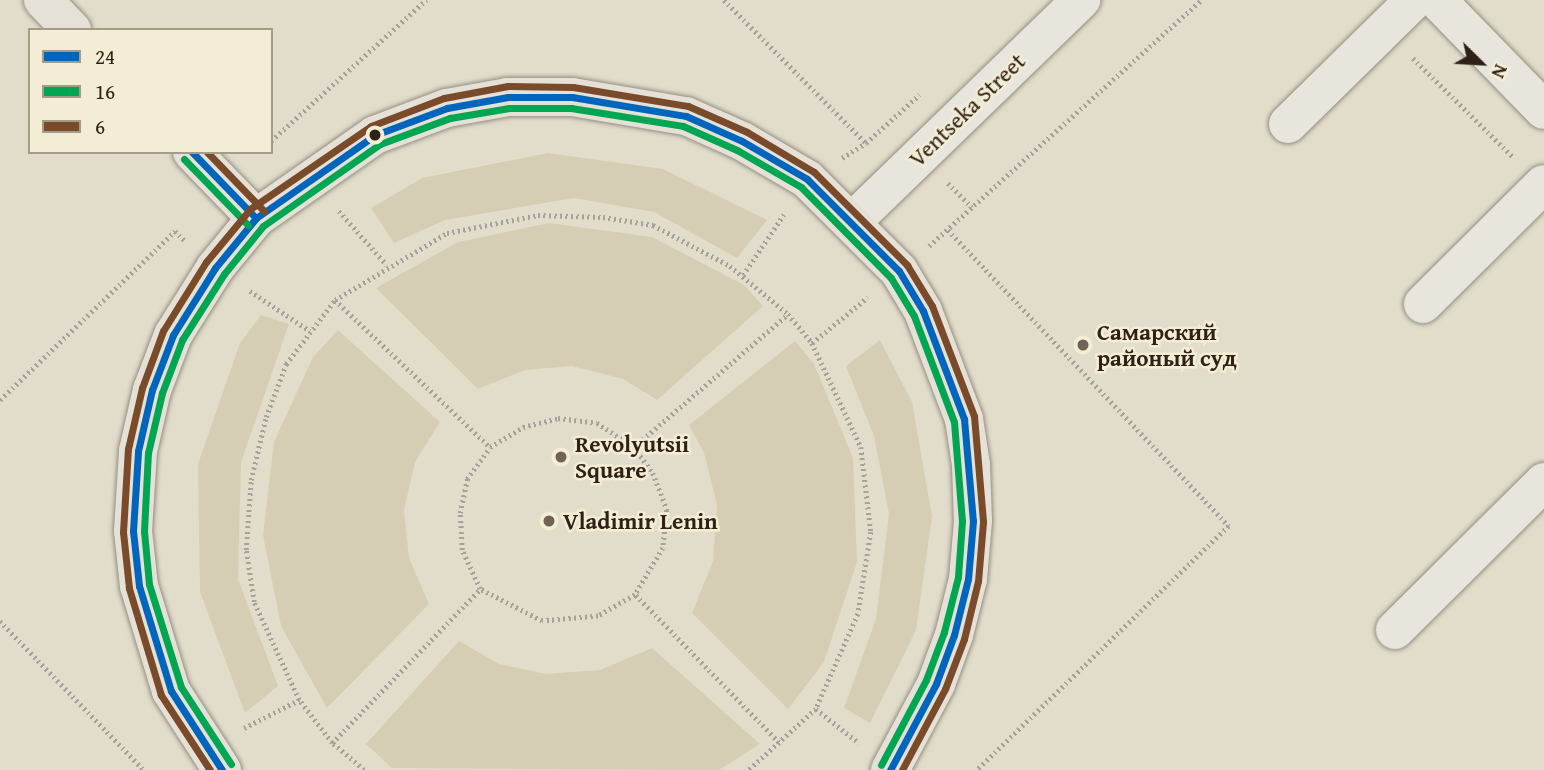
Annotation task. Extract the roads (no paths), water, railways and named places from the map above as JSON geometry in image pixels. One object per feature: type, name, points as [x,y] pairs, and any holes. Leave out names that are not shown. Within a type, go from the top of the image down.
[{"type":"main road","points":[[43,0],[70,28]]},
{"type":"main road","points":[[222,770],[171,691],[139,586],[133,531],[138,451],[152,390],[173,335],[215,268],[256,218],[375,135],[447,108],[508,97],[572,97],[628,104],[697,121],[742,141],[807,179],[853,221],[899,271],[923,312],[964,419],[971,464],[973,520],[968,579],[954,635],[936,684],[891,769]]},
{"type":"main road","points":[[194,154],[256,218]]},
{"type":"street","name":"Ventseka Street","points":[[853,221],[1081,0]]},
{"type":"street","points":[[1289,124],[1414,0]]},
{"type":"street","points":[[1437,0],[1544,110]]},
{"type":"street","points":[[1423,304],[1543,185]]},
{"type":"street","points":[[1395,631],[1544,482]]},
{"type":"place","name":"Самарский районый суд","points":[[1083,345]]},
{"type":"place","name":"Revolyutsii Square","points":[[561,457]]},
{"type":"place","name":"Vladimir Lenin","points":[[549,521]]}]
